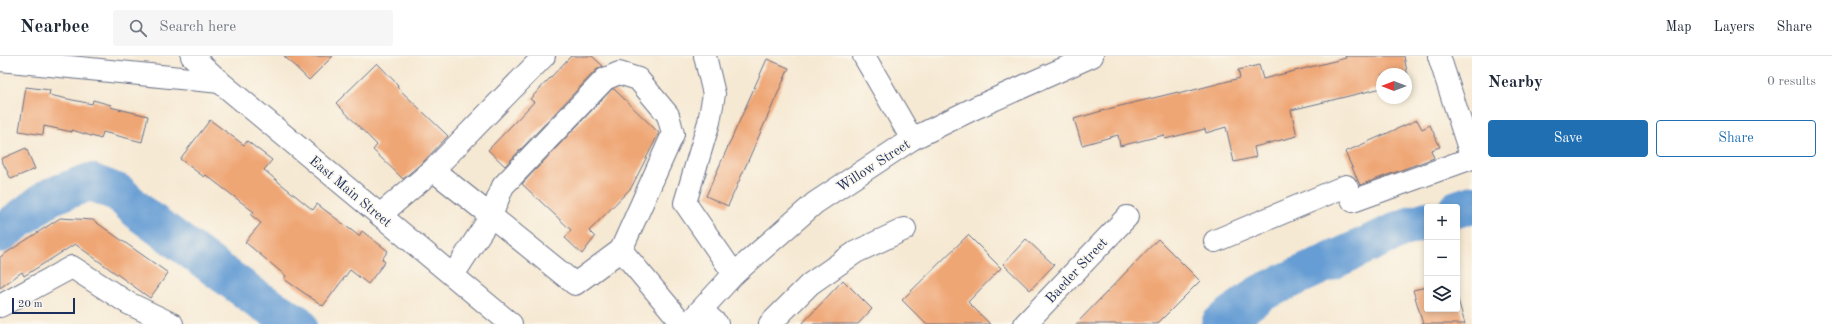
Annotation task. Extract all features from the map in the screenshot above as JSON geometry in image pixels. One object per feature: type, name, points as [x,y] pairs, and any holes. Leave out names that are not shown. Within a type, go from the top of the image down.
[{"type":"main road","name":"East Main Street","points":[[192,56],[220,82],[511,324]]},
{"type":"main road","points":[[380,215],[433,170],[544,56]]},
{"type":"main road","points":[[704,56],[714,94],[709,122],[685,203],[734,274]]},
{"type":"main road","points":[[864,56],[912,139]]},
{"type":"main road","name":"Willow Street","points":[[695,317],[734,274],[815,203],[912,139],[975,108],[1092,56]]},
{"type":"main road","points":[[1215,241],[1346,186],[1353,201],[1470,147],[1439,56]]},
{"type":"main road","points":[[0,60],[220,82]]},
{"type":"main road","points":[[433,170],[491,216],[575,284],[621,250],[674,134],[668,115],[638,79],[617,64],[605,79],[503,186],[491,216],[453,275]]},
{"type":"main road","name":"Baeder Street","points":[[1025,324],[1127,217]]},
{"type":"main road","points":[[770,324],[810,284],[856,252],[905,229]]},
{"type":"main road","points":[[621,250],[683,324]]},
{"type":"main road","points":[[0,306],[72,267],[128,302],[172,324]]},
{"type":"main road","points":[[695,317],[717,324]]},
{"type":"building","points":[[284,56],[333,56],[309,80]]},
{"type":"building","points":[[571,56],[592,56],[603,66],[596,70],[505,166],[488,150],[534,102],[530,99]]},
{"type":"building","points":[[1345,56],[1404,56],[1406,68],[1376,68],[1376,89],[1291,110],[1297,136],[1254,147],[1256,157],[1234,162],[1226,127],[1206,133],[1205,129],[1165,139],[1164,135],[1120,146],[1118,135],[1082,145],[1074,119],[1112,108],[1178,92],[1178,94],[1240,78],[1238,70],[1259,65],[1263,79],[1346,58]]},
{"type":"building","points":[[767,59],[789,68],[728,206],[706,196]]},
{"type":"building","points":[[377,63],[398,85],[397,87],[448,136],[424,161],[403,179],[373,150],[377,145],[336,103]]},
{"type":"building","points":[[26,87],[50,90],[49,95],[92,104],[93,100],[111,105],[110,107],[148,116],[142,142],[103,132],[101,139],[72,130],[72,132],[44,126],[43,135],[19,131]]},
{"type":"building","points":[[612,89],[614,89],[659,133],[631,188],[589,231],[595,237],[582,254],[565,238],[571,230],[522,184]]},
{"type":"building","points":[[210,120],[244,145],[247,141],[272,160],[264,170],[313,210],[317,204],[359,236],[362,231],[388,251],[382,259],[385,262],[368,284],[350,270],[323,306],[284,279],[286,276],[245,242],[261,223],[251,215],[254,212],[206,175],[204,177],[180,159]]},
{"type":"building","points":[[1417,120],[1422,129],[1430,125],[1440,147],[1431,150],[1434,158],[1360,185],[1345,152]]},
{"type":"building","points":[[26,148],[35,169],[11,179],[1,159]]},
{"type":"building","points":[[60,218],[93,220],[168,273],[150,298],[75,244],[24,276],[22,272],[0,288],[0,257]]},
{"type":"building","points":[[968,235],[1001,268],[968,302],[990,324],[926,324],[902,300]]},
{"type":"building","points":[[1026,239],[1054,265],[1030,290],[1003,264]]},
{"type":"building","points":[[1158,239],[1200,281],[1157,324],[1076,324]]},
{"type":"building","points":[[843,280],[872,309],[858,324],[802,324]]},
{"type":"building","points":[[1424,288],[1424,312],[1460,312],[1460,306],[1465,324],[1423,324],[1413,290]]},
{"type":"waterway","points":[[0,234],[49,197],[90,182],[119,193],[140,213],[256,298],[298,324]]},
{"type":"waterway","points":[[1460,208],[1472,204]]},
{"type":"waterway","points":[[1220,324],[1261,293],[1404,228],[1424,221]]}]
